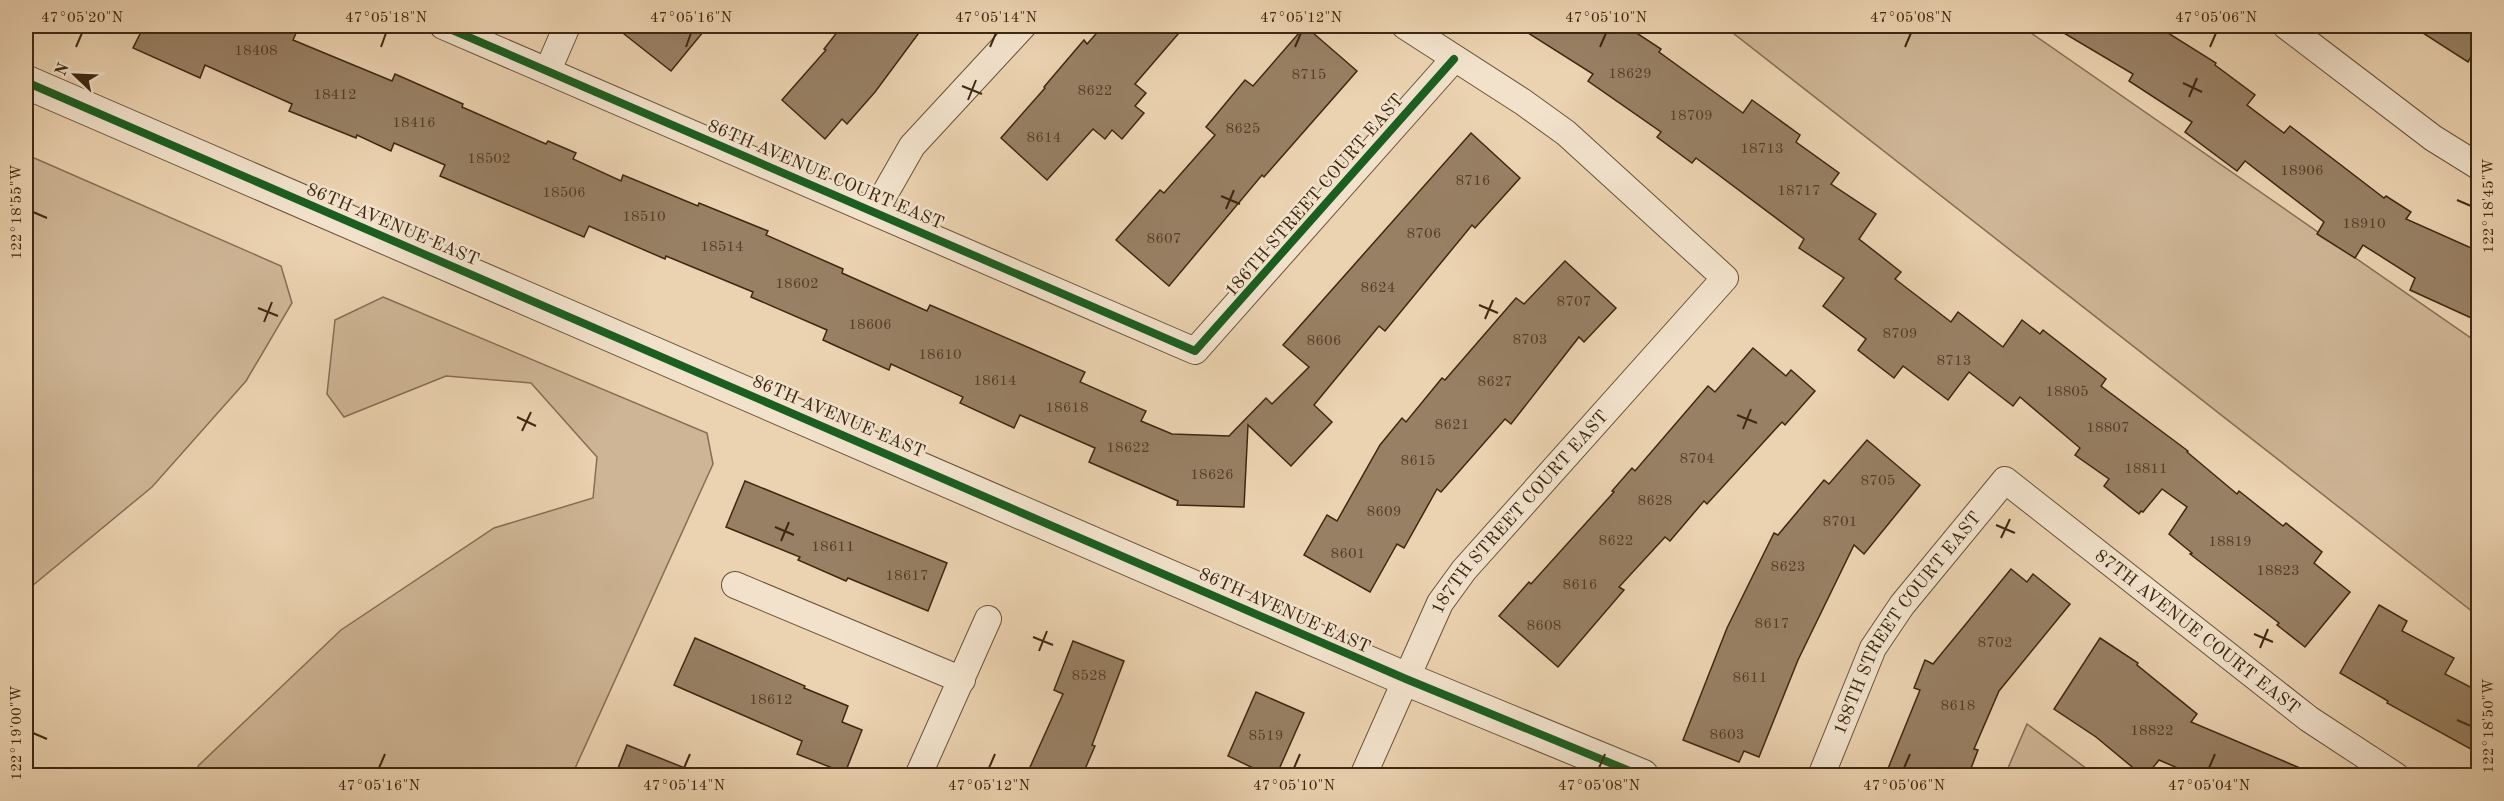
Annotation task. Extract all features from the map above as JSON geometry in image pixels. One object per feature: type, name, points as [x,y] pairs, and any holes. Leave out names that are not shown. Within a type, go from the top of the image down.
[{"type":"street","name":"86TH AVENUE COURT EAST","points":[[443,26],[1196,351]]},
{"type":"street","points":[[548,70],[567,26]]},
{"type":"street","points":[[875,211],[912,146],[1023,26]]},
{"type":"street","points":[[1405,26],[1454,59]]},
{"type":"street","points":[[2286,26],[2433,138],[2478,166]]},
{"type":"street","name":"187TH STREET COURT EAST","points":[[1364,776],[1440,603],[1464,570],[1725,278],[1566,133],[1523,102],[1454,59]]},
{"type":"street","name":"186TH STREET COURT EAST","points":[[1196,351],[1454,59]]},
{"type":"street","name":"86TH AVENUE EAST","points":[[26,82],[1406,679],[1642,776]]},
{"type":"street","name":"87TH AVENUE COURT EAST","points":[[2005,480],[2278,696],[2380,771]]},
{"type":"street","name":"188TH STREET COURT EAST","points":[[1821,776],[1873,648],[1902,605],[2005,480]]},
{"type":"street","points":[[735,585],[962,680]]},
{"type":"street","points":[[918,776],[988,618]]},
{"type":"shaded area","points":[[1724,26],[2021,26],[2478,343],[2478,616]]},
{"type":"shaded area","points":[[26,156],[281,266],[292,303],[246,381],[152,487],[26,591]]},
{"type":"shaded area","points":[[383,297],[707,433],[713,464],[572,775],[193,775],[199,765],[341,630],[494,528],[593,498],[597,457],[531,383],[446,376],[344,417],[327,394],[335,320]]},
{"type":"shaded area","points":[[2027,724],[2095,775],[2005,775]]},
{"type":"building","points":[[144,26],[284,26],[297,31],[293,40],[392,81],[395,74],[546,144],[548,141],[576,153],[573,159],[621,181],[623,175],[698,206],[699,203],[768,231],[766,235],[843,269],[842,273],[927,311],[930,305],[1085,372],[1080,382],[1146,411],[1141,421],[1172,434],[1229,436],[1266,398],[1272,404],[1309,367],[1283,345],[1471,133],[1520,178],[1475,228],[1472,225],[1385,331],[1379,326],[1314,405],[1332,422],[1291,466],[1248,425],[1244,507],[1177,505],[1178,501],[1089,462],[1095,448],[1020,415],[1014,428],[960,403],[963,397],[891,364],[889,370],[823,340],[827,330],[751,297],[753,292],[666,256],[665,259],[589,226],[584,237],[440,176],[445,165],[394,143],[391,151],[357,135],[356,138],[289,111],[292,104],[205,65],[200,78],[133,48]]},
{"type":"building","points":[[614,26],[708,26],[671,71]]},
{"type":"building","points":[[842,26],[924,26],[875,92],[847,124],[842,119],[825,139],[782,100],[826,50],[824,49]]},
{"type":"building","points":[[1103,26],[1185,26],[1135,84],[1146,93],[1135,106],[1144,113],[1122,139],[1112,130],[1105,139],[1093,129],[1047,180],[1001,138],[1084,40],[1087,44]]},
{"type":"building","points":[[1305,26],[1357,71],[1264,177],[1262,175],[1169,286],[1116,240],[1160,190],[1164,193],[1215,135],[1206,127],[1245,80],[1253,86]]},
{"type":"building","points":[[1517,26],[1626,26],[1661,49],[1659,52],[1743,113],[1752,100],[1800,135],[1796,142],[1839,173],[1831,184],[1876,214],[1859,239],[1901,272],[1895,279],[1951,322],[1958,312],[2003,347],[2022,320],[2040,334],[2043,330],[2106,379],[2101,386],[2188,451],[2237,494],[2239,491],[2283,526],[2286,523],[2322,552],[2314,563],[2350,592],[2305,647],[2277,625],[2279,623],[2190,554],[2192,553],[2169,534],[2187,507],[2162,489],[2139,514],[2104,486],[2109,479],[2075,455],[2080,448],[2020,397],[2013,406],[1969,372],[1948,400],[1903,366],[1894,378],[1858,350],[1866,339],[1823,306],[1844,278],[1799,248],[1804,239],[1696,158],[1692,163],[1657,137],[1661,132],[1588,81],[1593,74]]},
{"type":"building","points":[[2052,26],[2157,26],[2216,63],[2215,65],[2255,95],[2247,105],[2284,133],[2290,126],[2384,198],[2386,196],[2411,212],[2406,219],[2478,251],[2478,321],[2410,290],[2415,278],[2363,245],[2355,258],[2317,234],[2324,222],[2245,161],[2237,171],[2185,132],[2192,122],[2129,81],[2133,74]]},
{"type":"building","points":[[2412,26],[2478,26],[2478,45],[2468,62]]},
{"type":"building","points":[[1565,261],[1616,308],[1584,342],[1579,337],[1511,424],[1505,419],[1441,492],[1437,489],[1404,548],[1397,544],[1370,592],[1304,555],[1327,515],[1337,521],[1380,445],[1402,418],[1406,422],[1442,378],[1445,380],[1516,298],[1524,304]]},
{"type":"building","points":[[1753,348],[1786,376],[1791,370],[1815,391],[1785,425],[1782,422],[1707,504],[1704,501],[1670,541],[1665,537],[1619,587],[1624,590],[1558,667],[1499,616],[1614,492],[1612,491],[1632,468],[1635,471],[1708,386],[1715,392]]},
{"type":"building","points":[[1867,440],[1920,485],[1864,554],[1854,545],[1798,660],[1759,757],[1744,751],[1739,762],[1683,740],[1727,628],[1774,533],[1778,535],[1824,480],[1829,484]]},
{"type":"building","points":[[745,481],[947,563],[928,611],[848,578],[846,581],[798,560],[800,557],[726,527]]},
{"type":"building","points":[[2011,569],[2027,582],[2033,574],[2070,604],[1999,691],[1974,749],[1978,750],[1968,776],[1885,776],[1920,690],[1914,688],[1925,660],[1933,664]]},
{"type":"building","points":[[2379,605],[2407,621],[2402,631],[2454,658],[2445,674],[2478,691],[2478,753],[2387,703],[2388,701],[2340,673]]},
{"type":"building","points":[[695,638],[848,706],[842,722],[862,730],[845,773],[797,754],[802,741],[674,685]]},
{"type":"building","points":[[2100,638],[2138,663],[2137,665],[2197,714],[2191,722],[2319,776],[2196,776],[2159,760],[2146,776],[2143,776],[2096,737],[2054,709]]},
{"type":"building","points":[[1073,641],[1124,661],[1092,745],[1095,746],[1082,776],[1026,776],[1063,694],[1054,690]]},
{"type":"building","points":[[1256,692],[1304,713],[1276,776],[1270,776],[1228,756]]},
{"type":"building","points":[[627,745],[700,774],[700,776],[615,776]]},
{"type":"cycle path","points":[[443,26],[1195,351],[1454,59]]},
{"type":"cycle path","points":[[26,82],[1406,679],[1642,776]]}]
